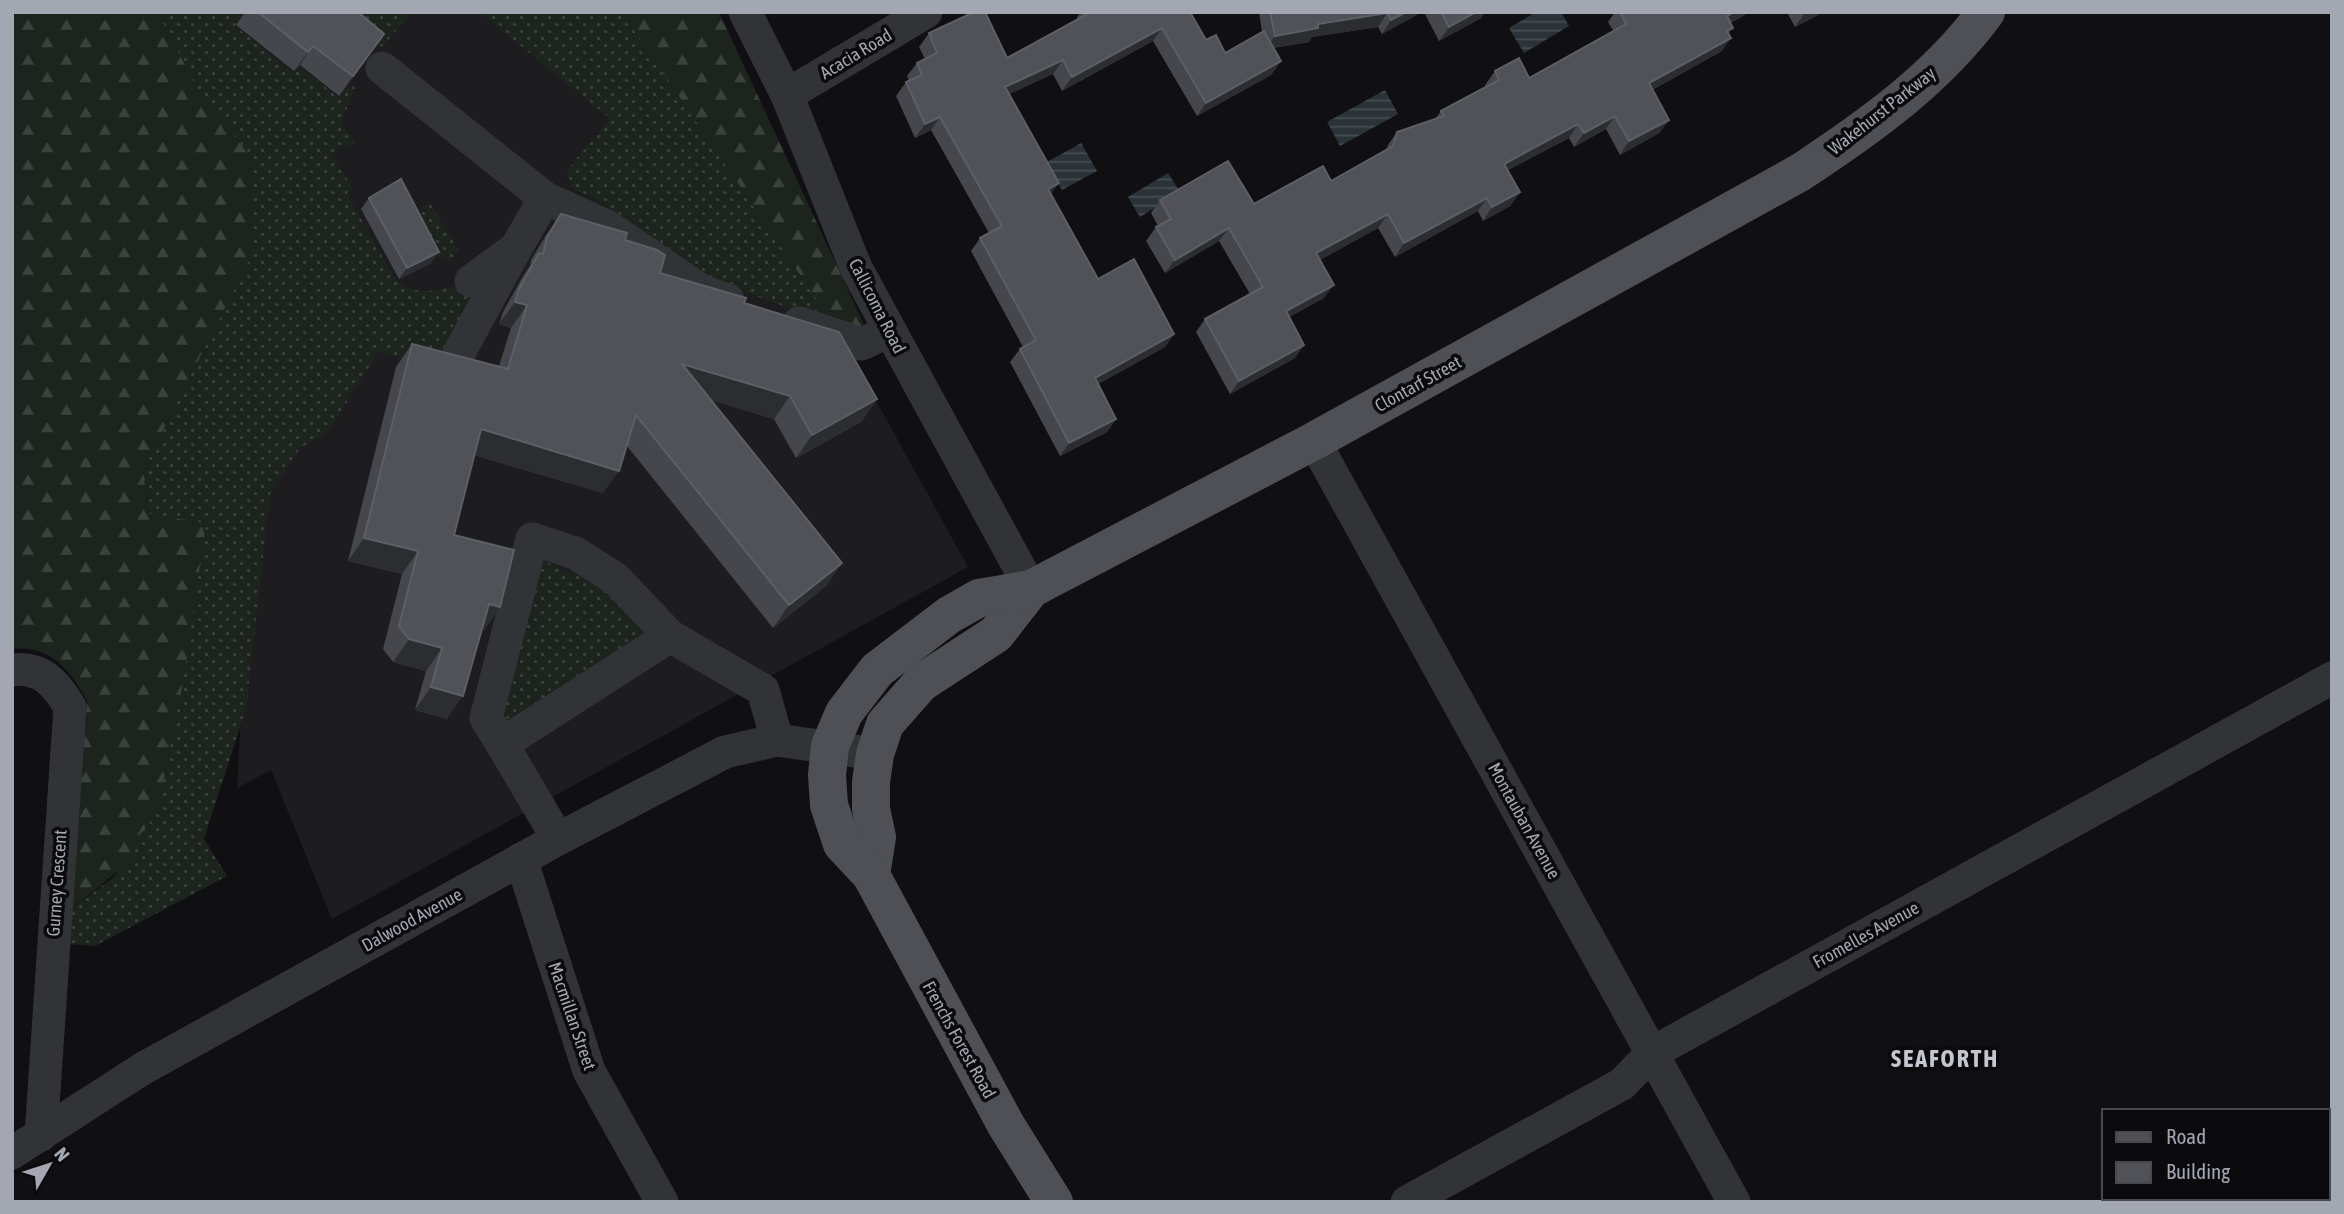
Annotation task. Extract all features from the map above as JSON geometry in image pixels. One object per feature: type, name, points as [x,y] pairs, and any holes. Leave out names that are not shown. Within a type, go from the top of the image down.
[{"type":"main road","name":"Wakehurst Parkway","points":[[1801,172],[1856,135],[1926,80],[1986,12]]},
{"type":"main road","name":"Clontarf Street","points":[[831,746],[844,713],[860,688],[897,652],[979,598],[1031,589],[1314,441],[1801,172]]},
{"type":"main road","name":"Clontarf Street","points":[[875,754],[886,724],[900,705],[940,668],[996,634],[1031,589]]},
{"type":"main road","name":"Frenchs Forest Road","points":[[831,746],[827,775],[829,806],[842,844],[871,875],[1006,1125],[1054,1202]]},
{"type":"main road","points":[[871,875],[877,837],[872,809],[875,754]]},
{"type":"street","name":"Callicoma Road","points":[[745,12],[787,95],[856,268],[1031,589]]},
{"type":"street","name":"Acacia Road","points":[[787,95],[926,12]]},
{"type":"street","points":[[382,68],[541,195],[607,226],[702,291],[862,344],[889,331]]},
{"type":"street","points":[[458,353],[516,248],[541,195]]},
{"type":"street","points":[[471,281],[516,248]]},
{"type":"street","name":"Montauban Avenue","points":[[1314,441],[1734,1202]]},
{"type":"street","points":[[558,839],[486,719],[532,539],[575,552],[616,579],[670,636],[763,690],[777,740]]},
{"type":"street","points":[[502,744],[670,636]]},
{"type":"street","name":"Gurney Crescent","points":[[12,670],[23,668],[54,681],[70,707],[41,1135]]},
{"type":"street","name":"Fromelles Avenue","points":[[1407,1202],[1622,1084],[1652,1053],[2332,678]]},
{"type":"street","name":"Dalwood Avenue","points":[[12,1153],[142,1069],[521,859],[725,751],[777,740],[875,754]]},
{"type":"street","name":"Macmillan Street","points":[[521,859],[589,1071],[662,1202]]},
{"type":"shaded area","points":[[132,12],[661,12],[968,567],[332,919],[271,770],[237,788],[244,660],[151,506],[204,146]]},
{"type":"shaded area","points":[[1536,12],[1561,12],[1569,26],[1524,53],[1509,28]]},
{"type":"shaded area","points":[[1385,90],[1398,114],[1340,146],[1327,122]]},
{"type":"shaded area","points":[[1081,143],[1097,171],[1062,190],[1047,162]]},
{"type":"shaded area","points":[[1168,173],[1180,192],[1140,217],[1128,197]]},
{"type":"green space","points":[[12,12],[158,12],[198,91],[250,155],[252,255],[143,469],[148,514],[206,523],[184,677],[157,814],[134,842],[133,859],[70,910],[87,701],[74,679],[58,662],[38,651],[12,649]]},
{"type":"green space","points":[[158,12],[243,12],[235,26],[294,73],[300,67],[339,98],[351,85],[355,88],[341,123],[355,142],[337,150],[334,157],[353,189],[347,193],[392,274],[407,287],[424,291],[466,283],[491,282],[437,360],[419,365],[379,351],[327,434],[300,448],[270,494],[246,709],[204,839],[227,876],[95,946],[69,944],[70,910],[115,876],[134,842],[157,813],[206,523],[148,514],[143,469],[252,254],[250,155],[198,91]]},
{"type":"green space","points":[[337,12],[412,12],[382,47]]},
{"type":"green space","points":[[479,12],[622,12],[834,325],[711,277],[606,206],[574,189],[566,171],[609,121],[607,116]]},
{"type":"green space","points":[[622,12],[719,12],[867,331],[834,325]]},
{"type":"green space","points":[[430,203],[459,251],[451,259],[441,260],[415,211]]},
{"type":"green space","points":[[546,562],[608,588],[649,632],[510,730],[496,715],[537,566]]},
{"type":"building","points":[[258,12],[358,12],[384,34],[353,76],[313,46],[308,52]]},
{"type":"building","points":[[974,12],[985,12],[1007,58],[1091,12],[1190,12],[1206,40],[1216,35],[1225,53],[1264,31],[1281,61],[1206,103],[1162,28],[1072,77],[1063,60],[1005,87],[1059,183],[1048,189],[1098,279],[1134,259],[1174,334],[1095,378],[1116,419],[1069,443],[1020,349],[1036,340],[980,238],[1002,226],[940,117],[925,124],[906,82],[922,75],[917,63],[937,53],[929,33]]},
{"type":"building","points":[[1270,12],[1406,12],[1391,20],[1387,13],[1318,24],[1318,28],[1275,36]]},
{"type":"building","points":[[1441,12],[1476,12],[1449,27]]},
{"type":"building","points":[[1620,12],[1734,12],[1727,16],[1733,28],[1727,31],[1731,38],[1649,83],[1669,120],[1629,141],[1615,116],[1584,133],[1578,124],[1504,164],[1520,192],[1492,207],[1487,198],[1404,243],[1388,214],[1316,253],[1334,285],[1286,311],[1304,345],[1239,381],[1205,319],[1263,287],[1229,228],[1175,260],[1156,227],[1171,219],[1160,200],[1228,161],[1254,204],[1323,166],[1331,181],[1393,146],[1397,132],[1444,116],[1441,111],[1499,80],[1495,71],[1519,58],[1529,78],[1626,24]]},
{"type":"building","points":[[401,179],[439,252],[407,268],[369,198]]},
{"type":"building","points":[[561,214],[627,233],[625,240],[657,250],[665,255],[660,273],[746,298],[744,303],[839,332],[877,399],[812,435],[790,396],[682,364],[842,563],[789,605],[636,415],[619,471],[481,429],[454,535],[514,550],[500,607],[489,604],[463,696],[431,687],[442,648],[409,639],[399,626],[418,551],[364,538],[412,344],[508,369],[527,305],[515,302],[519,289],[539,253],[543,254],[547,237]]},
{"type":"district","name":"SEAFORTH","points":[[1945,1059]]}]
